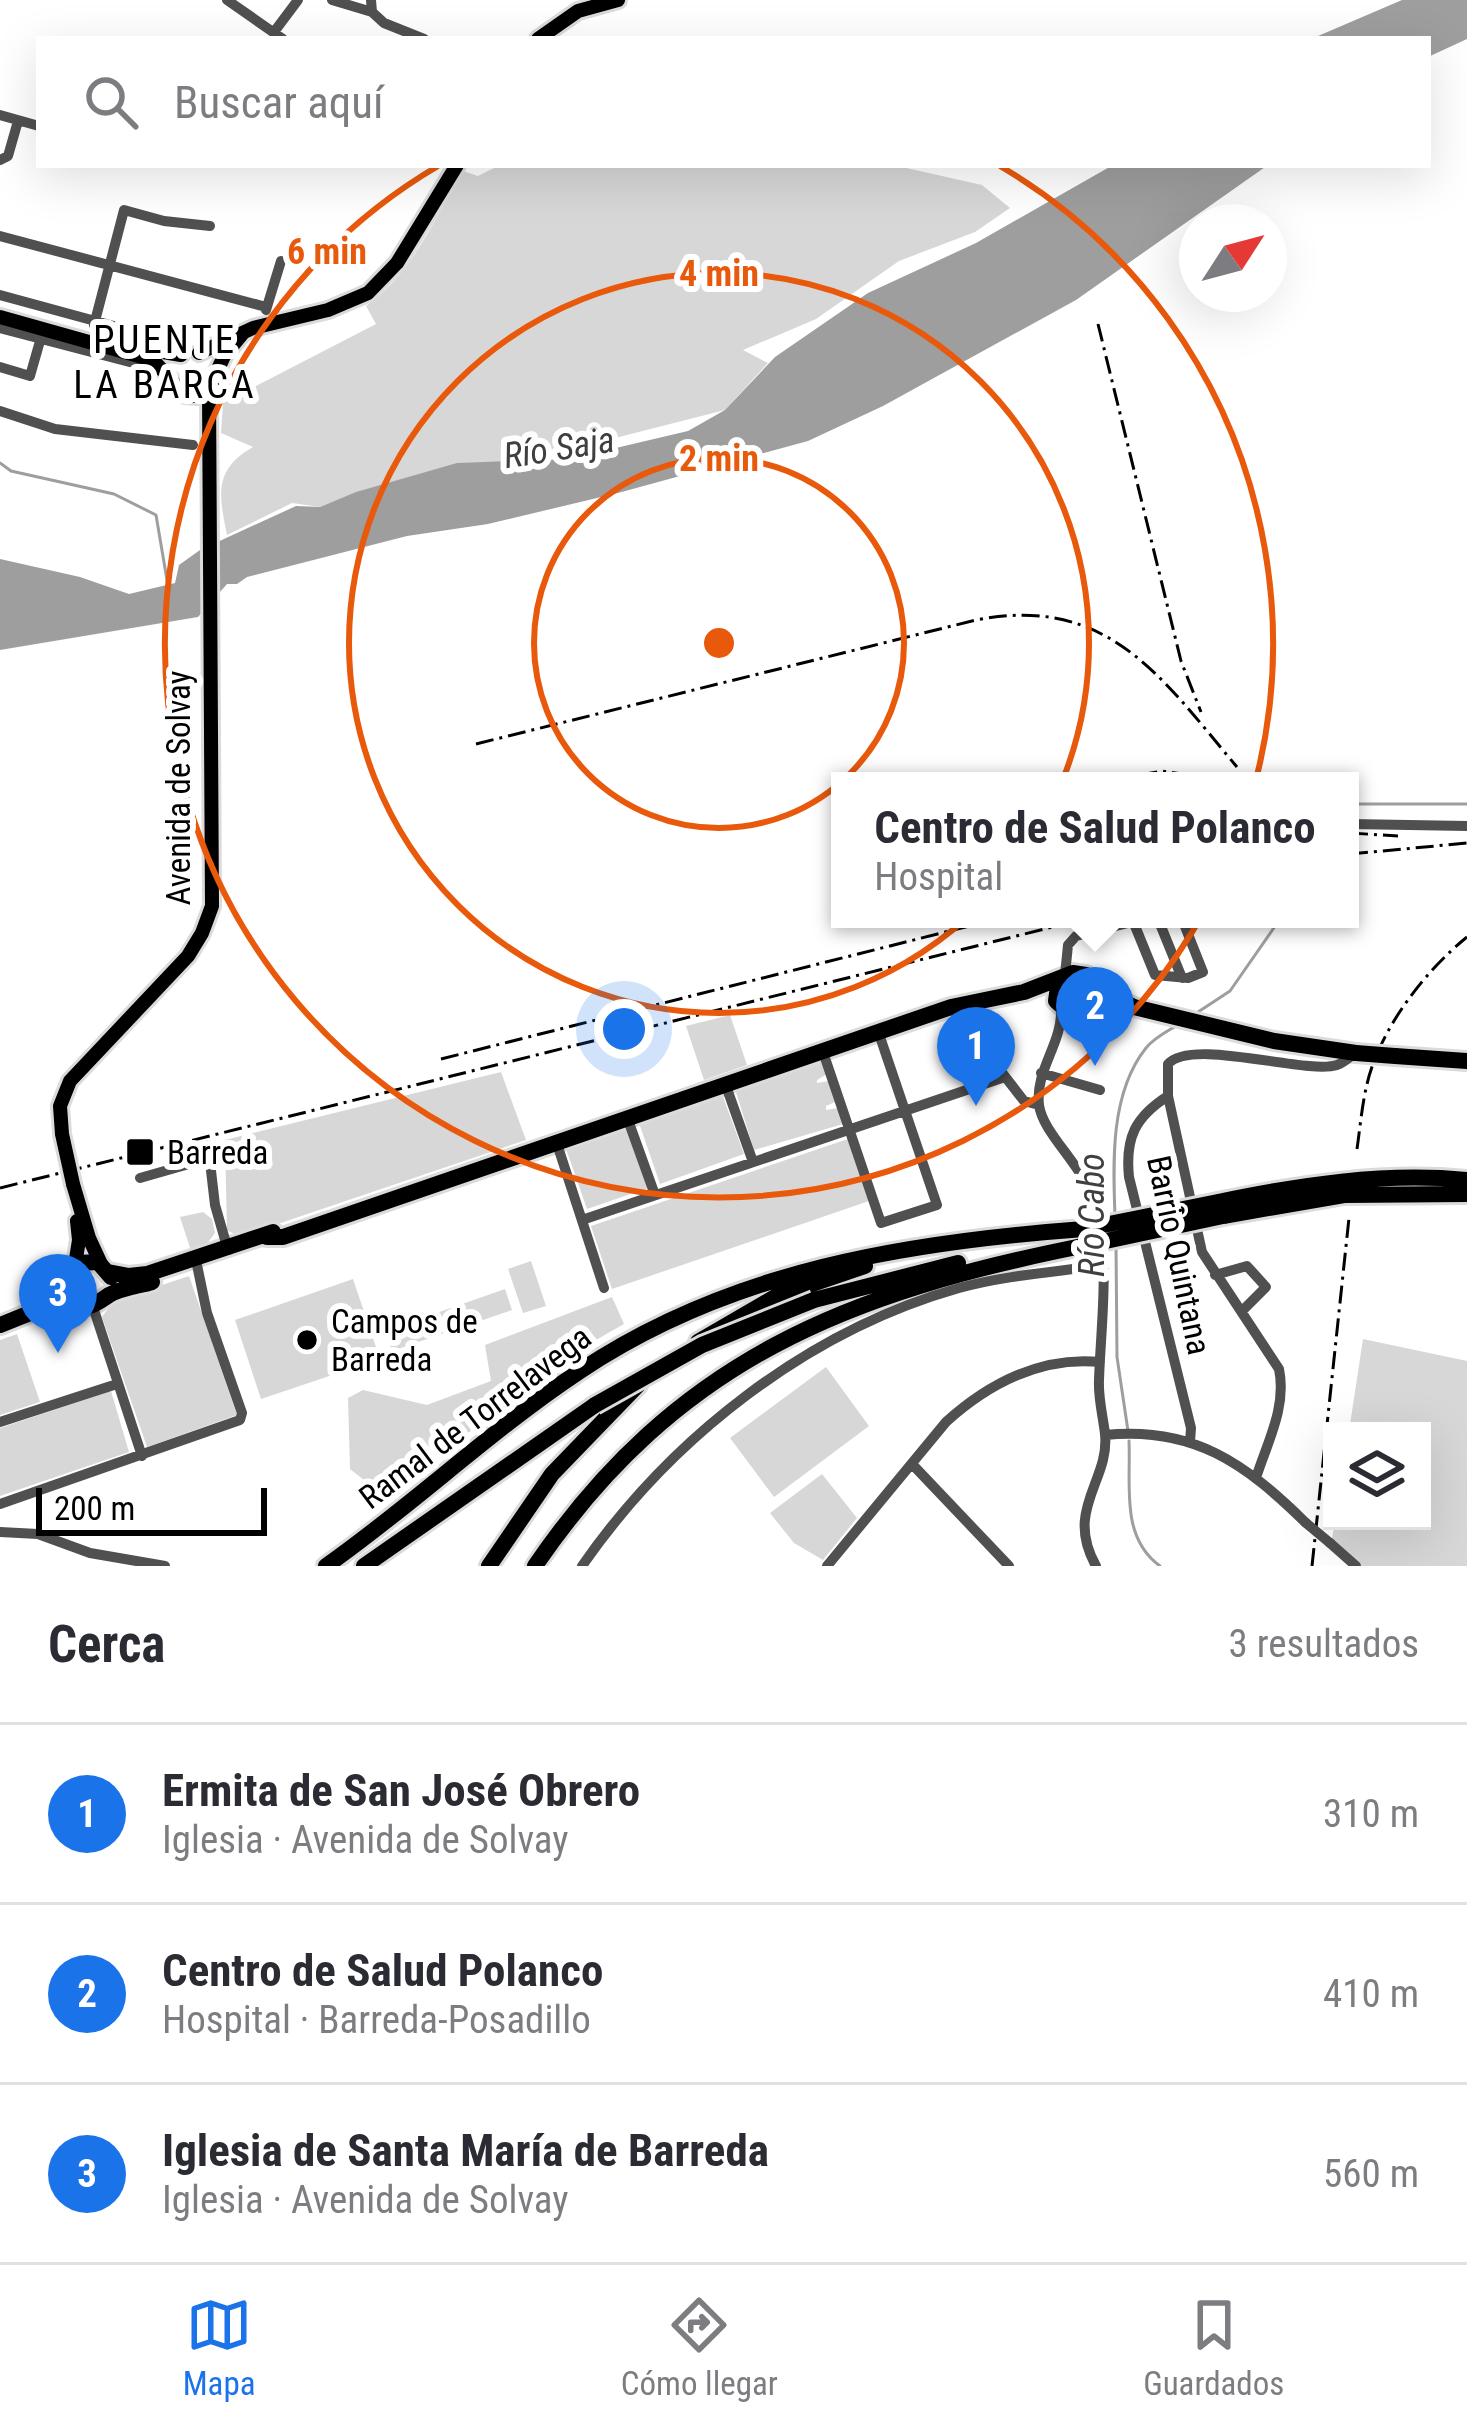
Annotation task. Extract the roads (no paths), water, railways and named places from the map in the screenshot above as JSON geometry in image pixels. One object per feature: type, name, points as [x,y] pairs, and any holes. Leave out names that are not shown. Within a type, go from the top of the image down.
[{"type":"highway","points":[[1058,1005],[1068,976]]},
{"type":"highway","points":[[267,1237],[283,1237],[951,1007],[1024,992],[1068,976],[1090,979],[1096,989],[1134,1007]]},
{"type":"highway","points":[[1086,1011],[1096,989]]},
{"type":"highway","points":[[1024,992],[1071,1014],[1113,1005],[1134,1007],[1299,1046],[1467,1061]]},
{"type":"highway","points":[[0,1329],[41,1309],[70,1274],[90,1261],[139,1276],[267,1237],[704,1084],[785,1062]]},
{"type":"highway","points":[[489,1566],[533,1498],[601,1420],[659,1369],[734,1319],[791,1290],[856,1268],[1085,1237],[1341,1181],[1467,1180]]},
{"type":"highway","points":[[1221,1209],[1344,1195],[1467,1194]]},
{"type":"highway","points":[[535,1566],[579,1506],[640,1441],[702,1389],[763,1350],[829,1317],[914,1286],[1085,1237]]},
{"type":"highway","name":"Ramal de Torrelavega","points":[[364,1566],[595,1405],[702,1345],[814,1300],[932,1268],[1085,1237]]},
{"type":"highway","name":"Ramal de Torrelavega","points":[[326,1566],[561,1383],[619,1346],[700,1306],[759,1283],[844,1260],[991,1238],[1085,1237]]},
{"type":"highway","points":[[0,1329],[84,1305],[212,1253]]},
{"type":"highway","points":[[105,1268],[112,1283],[109,1295]]},
{"type":"highway","points":[[70,1274],[84,1305]]},
{"type":"main road","points":[[542,36],[578,11],[618,0]]},
{"type":"main road","points":[[199,353],[243,333],[328,310],[368,293],[397,263],[455,168]]},
{"type":"main road","points":[[0,314],[199,353],[209,360],[211,381]]},
{"type":"main road","points":[[0,314],[42,335],[156,362],[200,416],[200,444]]},
{"type":"main road","points":[[42,335],[92,330]]},
{"type":"main road","points":[[92,330],[93,340],[130,354]]},
{"type":"main road","points":[[184,395],[197,396],[243,333]]},
{"type":"main road","points":[[170,376],[179,349]]},
{"type":"main road","name":"Avenida de Solvay","points":[[74,1188],[62,1134],[61,1102],[73,1077],[188,956],[210,915],[214,853],[207,472],[200,444],[211,381]]},
{"type":"main road","points":[[74,1188],[88,1238],[105,1268]]},
{"type":"main road","points":[[70,1274],[79,1240],[74,1188]]},
{"type":"street","points":[[226,0],[279,36],[298,0]]},
{"type":"street","points":[[332,0],[372,6],[384,23],[416,36]]},
{"type":"street","points":[[0,115],[36,125]]},
{"type":"street","points":[[0,160],[8,156],[18,121]]},
{"type":"street","points":[[0,295],[92,330],[124,211],[211,226]]},
{"type":"street","points":[[0,236],[267,310],[281,261]]},
{"type":"street","points":[[0,328],[42,335],[141,365],[147,374]]},
{"type":"street","points":[[0,368],[30,376],[42,335]]},
{"type":"street","points":[[0,411],[70,431],[200,444]]},
{"type":"street","points":[[1359,824],[1467,826]]},
{"type":"street","points":[[1068,976],[1071,940],[1105,928]]},
{"type":"street","points":[[1141,928],[1155,975],[1182,978],[1204,972],[1186,928]]},
{"type":"street","points":[[1162,928],[1182,978]]},
{"type":"street","points":[[1058,1005],[1060,1029],[1041,1073],[1039,1105],[1046,1125],[1088,1184],[1104,1265],[1100,1399],[1112,1434],[1086,1507],[1086,1533],[1096,1566]]},
{"type":"street","points":[[951,1007],[1024,1101],[1039,1105]]},
{"type":"street","points":[[1053,1045],[1086,1011]]},
{"type":"street","points":[[822,1049],[881,1223],[937,1204],[878,1031]]},
{"type":"street","name":"Barrio Quintana","points":[[1256,1478],[1281,1401],[1279,1369],[1202,1252],[1168,1096],[1168,1064],[1179,1056],[1258,1057],[1334,1066],[1356,1053]]},
{"type":"street","points":[[1041,1073],[1100,1090]]},
{"type":"street","points":[[582,1220],[1005,1077]]},
{"type":"street","points":[[726,1086],[752,1162]]},
{"type":"street","name":"Barrio Quintana","points":[[1168,1096],[1134,1126],[1127,1156],[1191,1428],[1190,1442]]},
{"type":"street","points":[[628,1120],[656,1195]]},
{"type":"street","points":[[0,1504],[242,1418],[208,1313],[212,1253],[208,1144]]},
{"type":"street","points":[[557,1144],[604,1288]]},
{"type":"street","points":[[140,1178],[210,1159]]},
{"type":"street","points":[[582,1566],[643,1489],[700,1431],[789,1367],[846,1334],[910,1304],[959,1288],[1104,1265]]},
{"type":"street","name":"Barrio Quintana","points":[[1215,1274],[1247,1266],[1266,1287],[1242,1311]]},
{"type":"street","points":[[84,1305],[142,1456]]},
{"type":"street","points":[[827,1566],[946,1422],[994,1386],[1046,1365],[1100,1362]]},
{"type":"street","points":[[0,1423],[117,1384]]},
{"type":"street","points":[[1112,1434],[1138,1432],[1190,1442],[1256,1478],[1356,1566]]},
{"type":"street","points":[[912,1464],[1009,1566]]},
{"type":"street","points":[[0,1532],[38,1534],[90,1553],[165,1566]]},
{"type":"street","points":[[988,1566],[992,1549]]},
{"type":"waterway","points":[[0,463],[11,471],[114,494],[156,515],[168,586]]},
{"type":"waterway","name":"Río Cabo","points":[[1359,804],[1467,804]]},
{"type":"waterway","name":"Río Cabo","points":[[1195,1014],[1230,991],[1274,928]]},
{"type":"waterway","name":"Río Cabo","points":[[1115,1216],[1116,1129],[1126,1086],[1146,1048],[1176,1026]]},
{"type":"waterway","name":"Río Cabo","points":[[1116,1244],[1117,1357],[1128,1431]]},
{"type":"waterway","name":"Río Cabo","points":[[1129,1441],[1133,1525],[1147,1554],[1160,1566]]},
{"type":"railway","points":[[1098,324],[1181,661],[1201,712]]},
{"type":"railway","points":[[476,744],[976,620],[1022,615],[1062,619],[1128,650],[1183,703],[1237,767]]},
{"type":"railway","points":[[1156,772],[1169,772]]},
{"type":"railway","points":[[1359,834],[1398,836]]},
{"type":"railway","points":[[1359,853],[1467,843]]},
{"type":"railway","points":[[441,1059],[961,928]]},
{"type":"railway","points":[[0,1188],[1049,928]]},
{"type":"railway","points":[[1357,1149],[1367,1084],[1382,1043],[1420,984],[1467,937]]},
{"type":"railway","points":[[1312,1566],[1349,1218]]},
{"type":"place","name":"Centro de Salud Polanco","points":[[1095,1066]]},
{"type":"place","name":"Ermita de San José Obrero","points":[[976,1106]]},
{"type":"place","name":"Barreda","points":[[140,1152]]},
{"type":"place","name":"Campos de Barreda","points":[[307,1340]]},
{"type":"place","name":"Iglesia de Santa María de Barreda","points":[[58,1353]]},
{"type":"district","name":"PUENTE LA BARCA","points":[[165,362]]},
{"type":"water label","name":"Río Saja","points":[[559,448]]}]
